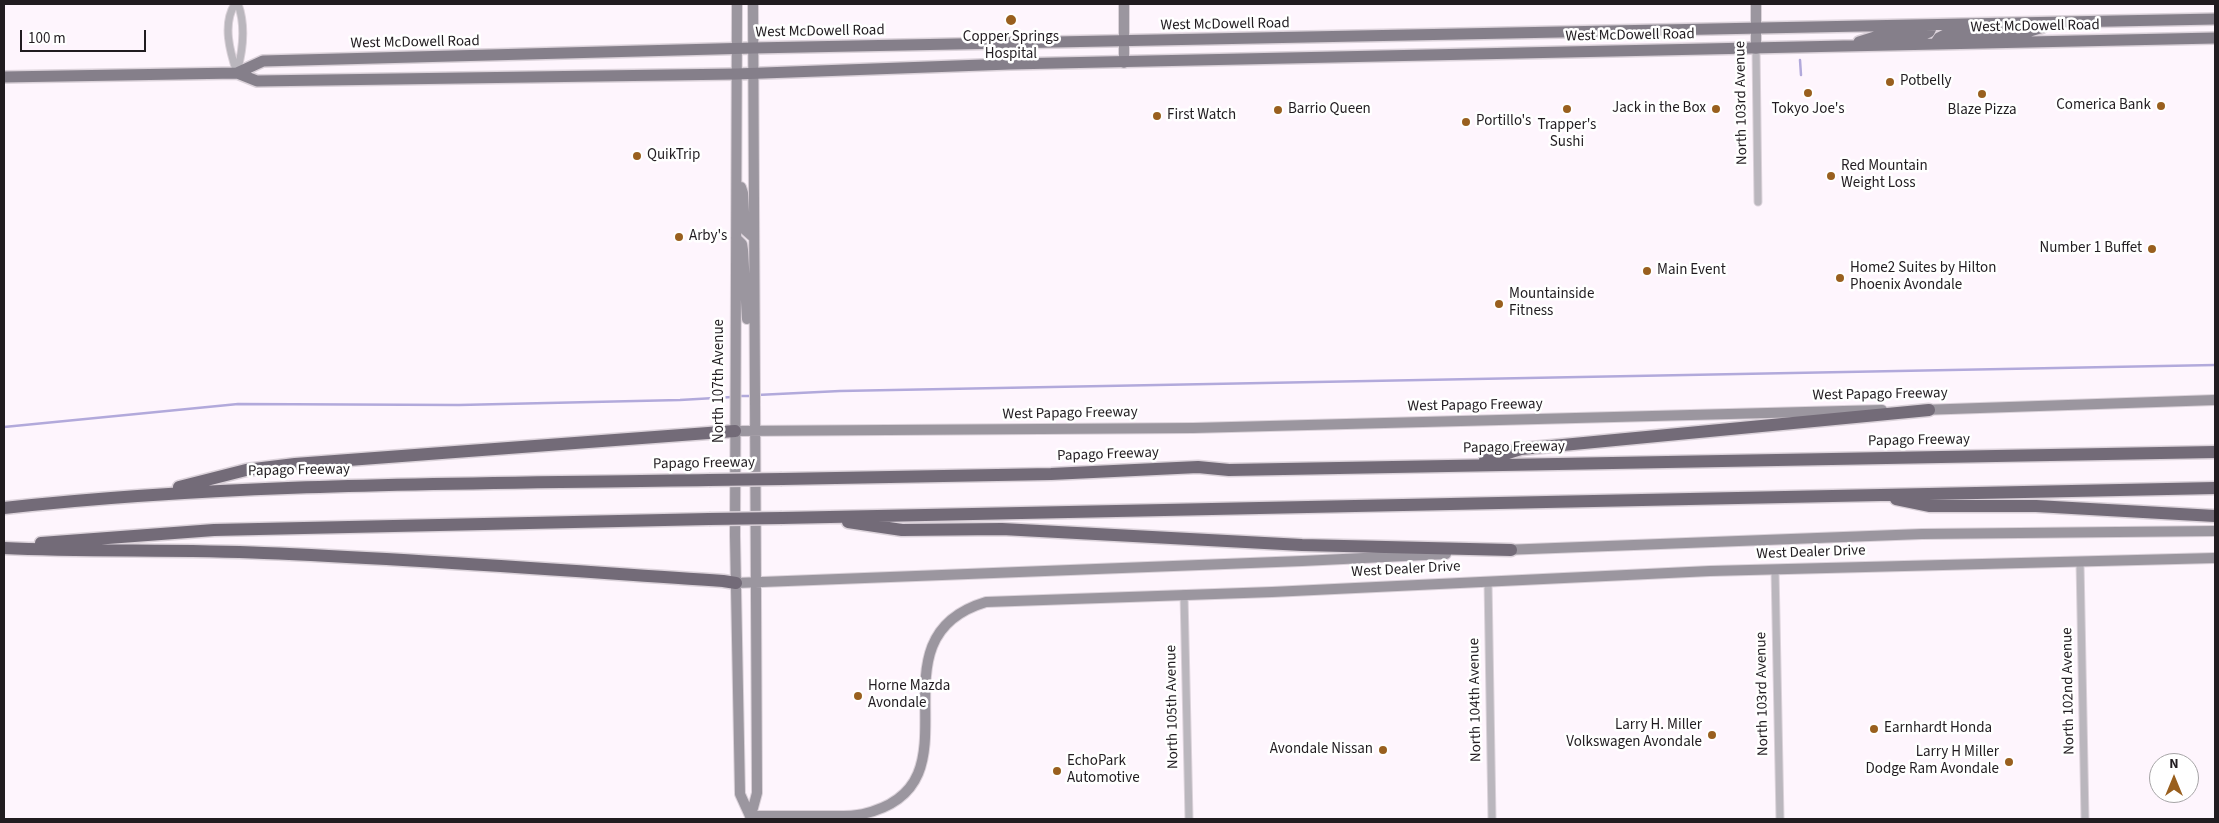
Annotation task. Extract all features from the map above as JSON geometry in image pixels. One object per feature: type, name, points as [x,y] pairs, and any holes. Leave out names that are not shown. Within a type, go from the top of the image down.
[{"type":"highway","points":[[1471,465],[1521,449],[1929,410]]},
{"type":"highway","points":[[150,494],[246,470],[295,464],[735,431]]},
{"type":"highway","name":"Papago Freeway","points":[[4,508],[150,494],[248,488],[1050,474],[1198,467],[1229,470],[2215,452]]},
{"type":"highway","points":[[4,548],[109,537],[214,530],[2215,488]]},
{"type":"highway","points":[[1871,494],[1930,506],[2036,506],[2215,516]]},
{"type":"highway","points":[[811,517],[902,530],[1002,529],[1302,545],[1511,550]]},
{"type":"highway","points":[[4,548],[77,551],[263,553],[532,568],[723,581],[736,584]]},
{"type":"main road","name":"North 107th Avenue","points":[[737,4],[736,584],[740,794],[750,817]]},
{"type":"main road","points":[[750,817],[757,793],[752,4]]},
{"type":"main road","points":[[1124,4],[1124,63]]},
{"type":"main road","name":"North 103rd Avenue","points":[[1756,4],[1756,48]]},
{"type":"main road","name":"West McDowell Road","points":[[4,77],[237,72],[263,61],[753,48],[2215,20]]},
{"type":"main road","points":[[1934,44],[1939,38],[1947,34],[2027,32],[2054,23]]},
{"type":"main road","points":[[1844,46],[1878,36],[1920,36],[1929,32],[1932,26]]},
{"type":"main road","name":"West McDowell Road","points":[[237,72],[257,82],[736,74],[1010,64],[2215,38]]},
{"type":"main road","points":[[737,177],[743,193],[745,230],[753,237]]},
{"type":"main road","points":[[736,238],[742,244],[744,250],[747,325],[753,331]]},
{"type":"main road","name":"West Papago Freeway","points":[[735,431],[1193,428],[1929,410],[2215,400]]},
{"type":"main road","points":[[736,584],[1348,560],[1511,550],[1958,533],[2215,531]]},
{"type":"main road","name":"West Dealer Drive","points":[[750,817],[855,816],[876,810],[900,798],[919,774],[923,760],[926,736],[925,669],[932,644],[946,625],[966,610],[986,602],[1775,569],[2215,558]]},
{"type":"street","points":[[236,4],[242,15],[243,49],[237,72],[230,50],[230,12],[236,4]]},
{"type":"street","name":"North 103rd Avenue","points":[[1756,48],[1758,202]]},
{"type":"street","name":"North 102nd Avenue","points":[[2080,562],[2085,819]]},
{"type":"street","name":"North 103rd Avenue","points":[[1775,569],[1780,819]]},
{"type":"street","name":"North 104th Avenue","points":[[1488,581],[1492,819]]},
{"type":"street","name":"North 105th Avenue","points":[[1184,594],[1189,819]]},
{"type":"waterway","points":[[1800,60],[1801,75]]},
{"type":"waterway","points":[[757,395],[840,391],[2215,365]]},
{"type":"waterway","points":[[737,396],[752,396]]},
{"type":"waterway","points":[[4,427],[238,404],[459,405],[732,397]]},
{"type":"place","name":"Copper Springs Hospital","points":[[1011,20]]},
{"type":"place","name":"Potbelly","points":[[1890,82]]},
{"type":"place","name":"Tokyo Joe's","points":[[1808,93]]},
{"type":"place","name":"Blaze Pizza","points":[[1982,94]]},
{"type":"place","name":"Comerica Bank","points":[[2161,106]]},
{"type":"place","name":"Trapper's Sushi","points":[[1567,109]]},
{"type":"place","name":"Jack in the Box","points":[[1716,109]]},
{"type":"place","name":"Barrio Queen","points":[[1278,110]]},
{"type":"place","name":"First Watch","points":[[1157,116]]},
{"type":"place","name":"Portillo's","points":[[1466,122]]},
{"type":"place","name":"QuikTrip","points":[[637,156]]},
{"type":"place","name":"Red Mountain Weight Loss","points":[[1831,176]]},
{"type":"place","name":"Arby's","points":[[679,237]]},
{"type":"place","name":"Number 1 Buffet","points":[[2152,249]]},
{"type":"place","name":"Main Event","points":[[1647,271]]},
{"type":"place","name":"Home2 Suites by Hilton Phoenix Avondale","points":[[1840,278]]},
{"type":"place","name":"Mountainside Fitness","points":[[1499,304]]},
{"type":"place","name":"Horne Mazda Avondale","points":[[858,696]]},
{"type":"place","name":"Earnhardt Honda","points":[[1874,729]]},
{"type":"place","name":"Larry H. Miller Volkswagen Avondale","points":[[1712,735]]},
{"type":"place","name":"Avondale Nissan","points":[[1383,750]]},
{"type":"place","name":"Larry H Miller Dodge Ram Avondale","points":[[2009,762]]},
{"type":"place","name":"EchoPark Automotive","points":[[1057,771]]}]
